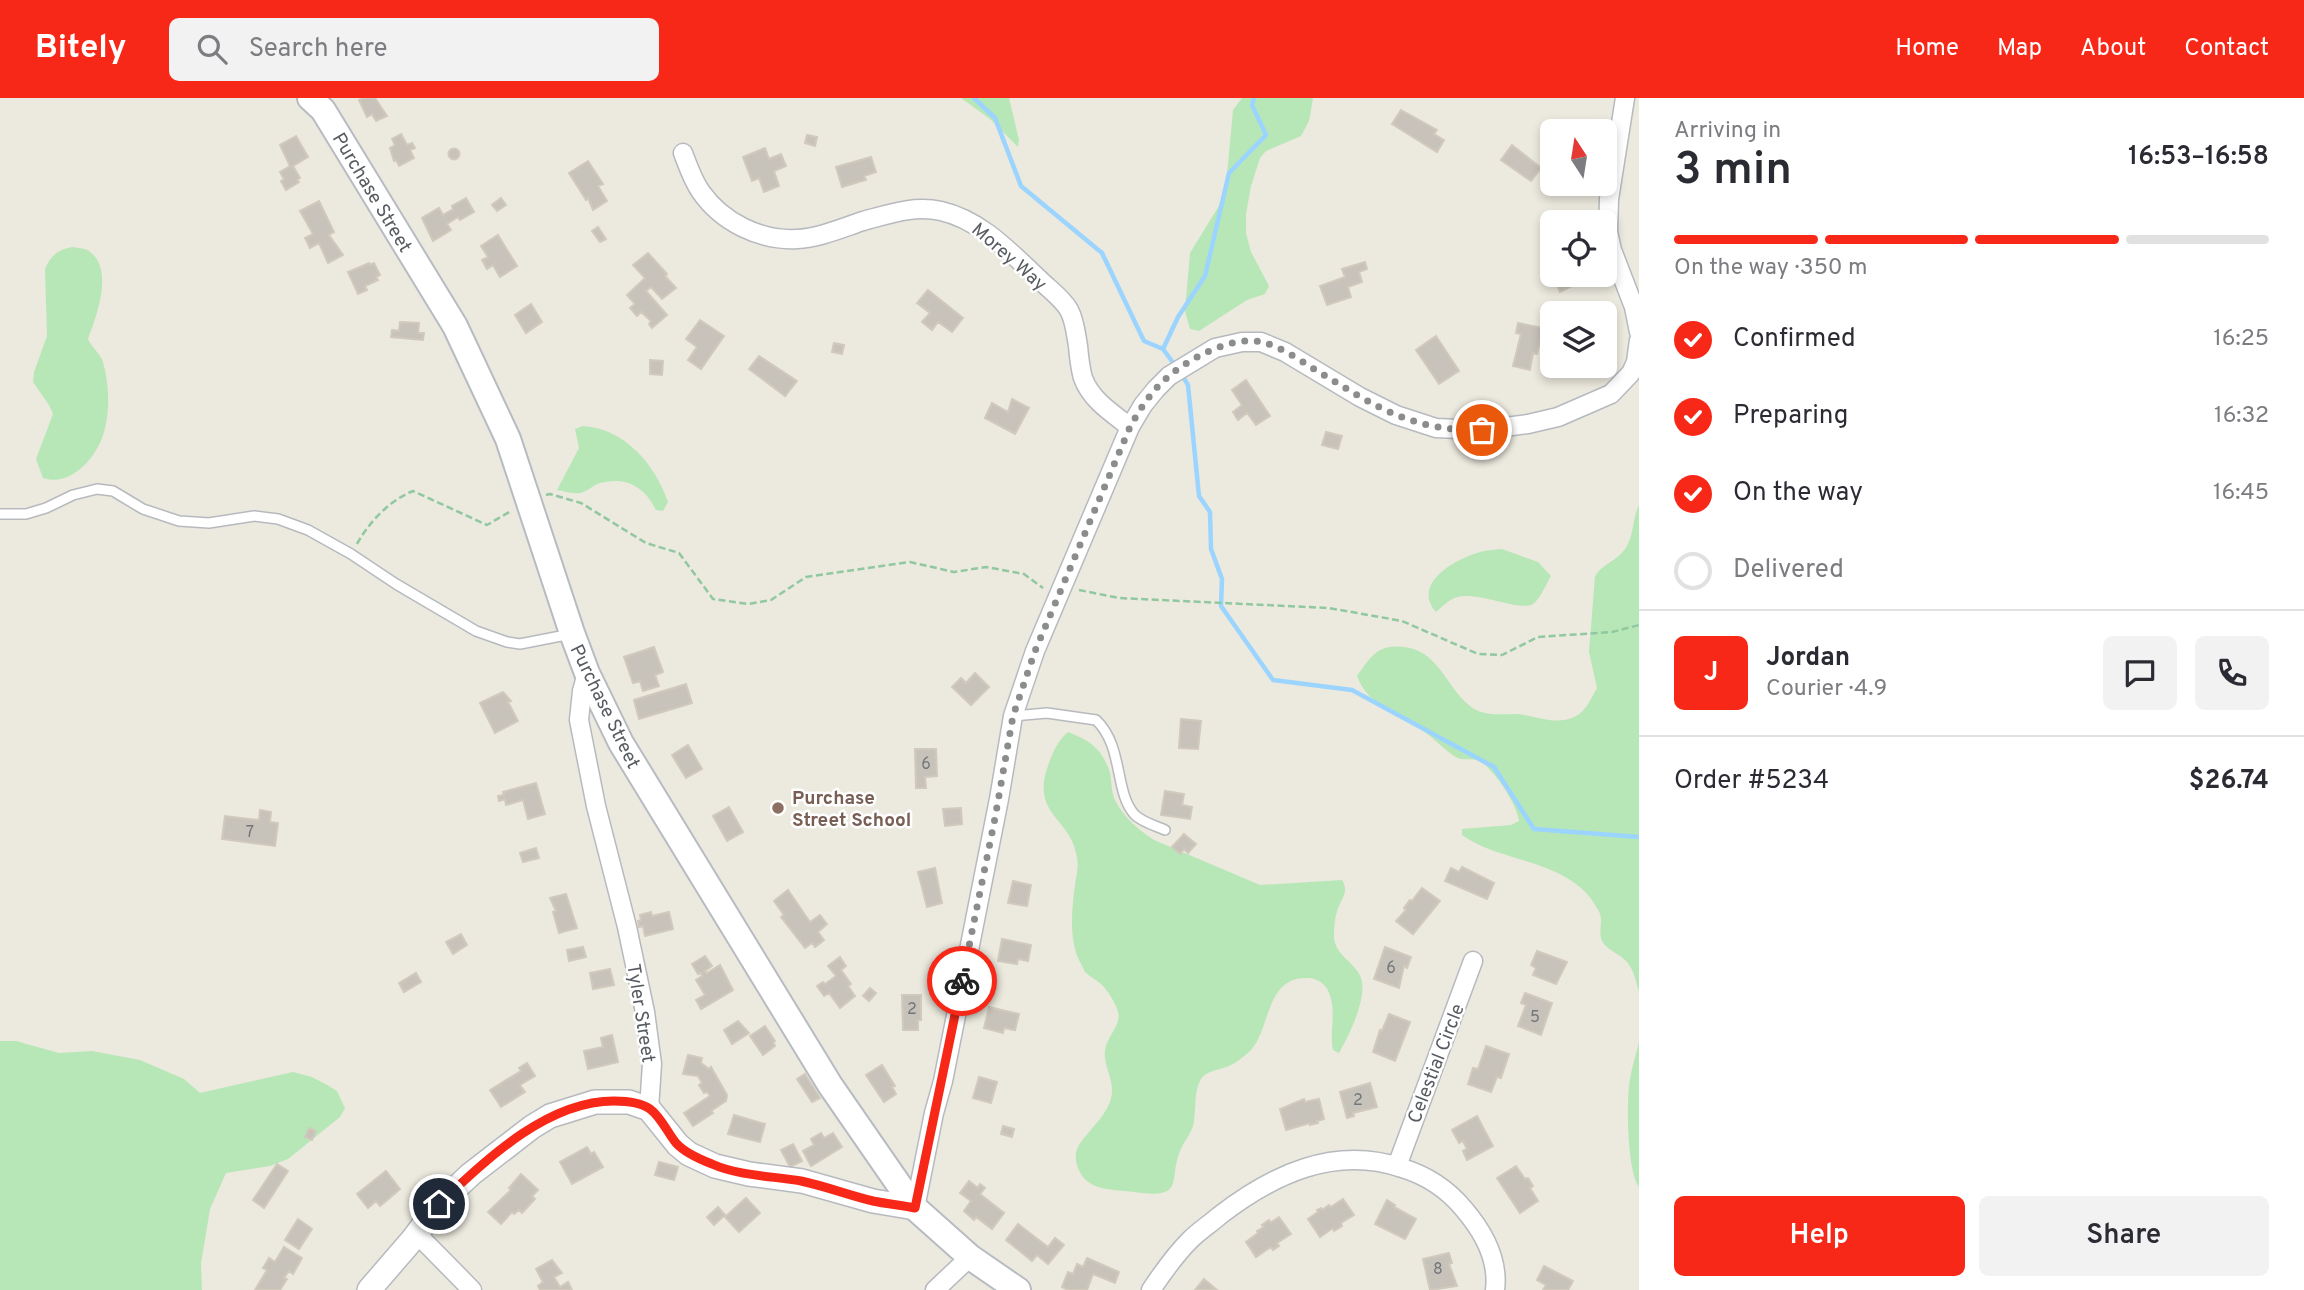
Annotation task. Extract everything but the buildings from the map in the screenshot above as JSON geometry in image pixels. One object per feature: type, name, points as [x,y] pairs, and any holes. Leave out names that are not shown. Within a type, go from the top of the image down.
[{"type":"main road","name":"Purchase Street","points":[[310,98],[323,110],[455,326],[508,439],[587,673],[642,779],[830,1084],[915,1208],[971,1257],[1018,1290]]},
{"type":"street","points":[[1625,98],[1609,199],[1608,232],[1612,250],[1634,307],[1639,332]]},
{"type":"street","name":"Morey Way","points":[[683,153],[699,190],[729,221],[775,238],[798,239],[819,235],[893,212],[919,208],[941,211],[968,220],[1006,248],[1068,309],[1075,327],[1082,376],[1088,390],[1098,402],[1130,426]]},
{"type":"street","points":[[369,1290],[439,1204],[471,1174],[531,1127],[550,1116],[606,1101],[629,1102],[649,1109],[678,1145],[689,1154],[715,1166],[749,1174],[802,1181],[873,1201],[915,1208],[943,1081],[1013,716],[1059,592],[1130,426],[1143,405],[1169,376],[1215,348],[1242,342],[1261,342],[1285,352],[1360,397],[1415,423],[1436,429],[1482,430],[1528,424],[1558,416],[1611,394],[1632,373],[1639,340]]},
{"type":"street","name":"Tyler Street","points":[[587,673],[579,720],[596,806],[645,1012],[652,1064],[649,1109]]},
{"type":"street","name":"Celestial Circle","points":[[1397,1166],[1474,961]]},
{"type":"street","points":[[1151,1290],[1168,1265],[1192,1238],[1233,1206],[1275,1178],[1308,1165],[1344,1160],[1384,1162],[1422,1174],[1457,1200],[1478,1226],[1491,1254],[1496,1290]]},
{"type":"street","points":[[417,1234],[472,1290]]},
{"type":"street","points":[[934,1290],[971,1257]]},
{"type":"lane","points":[[0,514],[26,514],[73,495],[97,489],[113,491],[143,509],[179,521],[209,523],[254,516],[278,519],[308,530],[351,554],[476,631],[520,644],[572,634]]},
{"type":"lane","points":[[1013,716],[1047,713],[1096,720],[1110,736],[1127,803],[1136,816],[1165,830]]},
{"type":"path","points":[[351,554],[365,529],[399,496],[413,491],[487,525],[528,501],[550,494],[580,503],[646,543],[679,553],[713,599],[748,604],[771,600],[806,577],[910,562],[954,572],[986,567],[1024,574],[1059,592],[1119,598],[1329,608],[1402,621],[1478,654],[1502,655],[1538,637],[1612,632],[1639,625]]},
{"type":"green space","points":[[961,98],[1009,98],[1019,140],[1018,147],[990,119]]},
{"type":"green space","points":[[1242,98],[1313,98],[1309,121],[1301,136],[1266,151],[1260,158],[1251,186],[1246,233],[1251,252],[1269,286],[1265,294],[1247,300],[1199,331],[1190,329],[1185,311],[1190,253],[1225,196],[1233,110]]},
{"type":"green space","points":[[73,247],[89,251],[97,259],[101,270],[101,294],[88,339],[103,362],[108,387],[108,412],[102,438],[91,458],[74,473],[54,480],[43,478],[36,459],[53,414],[33,382],[47,336],[45,269],[56,254]]},
{"type":"green space","points":[[583,426],[612,434],[636,451],[662,488],[668,502],[663,511],[656,510],[646,495],[626,482],[600,483],[580,493],[557,490],[579,448],[575,429]]},
{"type":"green space","points":[[1639,505],[1639,992],[1629,965],[1602,941],[1599,912],[1579,887],[1564,876],[1494,851],[1462,835],[1462,829],[1511,825],[1519,821],[1509,796],[1490,770],[1477,760],[1456,757],[1422,730],[1384,708],[1368,695],[1357,676],[1376,653],[1387,648],[1404,647],[1426,655],[1441,670],[1461,698],[1481,712],[1552,720],[1578,715],[1597,688],[1589,652],[1595,576],[1625,549]]},
{"type":"green space","points":[[1502,549],[1538,562],[1551,576],[1533,604],[1527,606],[1466,596],[1452,599],[1436,612],[1430,602],[1429,592],[1439,574],[1470,555]]},
{"type":"green space","points":[[1068,732],[1089,742],[1099,752],[1110,773],[1118,806],[1132,823],[1154,840],[1260,885],[1342,880],[1345,887],[1336,916],[1334,937],[1340,952],[1358,972],[1362,980],[1362,990],[1358,1013],[1339,1053],[1333,1050],[1332,1007],[1326,987],[1309,978],[1284,985],[1271,1005],[1251,1050],[1241,1059],[1210,1072],[1201,1079],[1196,1094],[1192,1129],[1177,1160],[1172,1185],[1162,1193],[1100,1188],[1086,1180],[1076,1162],[1079,1145],[1104,1114],[1110,1102],[1112,1088],[1105,1051],[1119,1017],[1109,994],[1085,972],[1078,958],[1072,922],[1077,858],[1073,844],[1047,805],[1044,794],[1044,781],[1051,759],[1059,742]]},
{"type":"green space","points":[[0,1041],[16,1041],[59,1053],[92,1051],[140,1060],[184,1079],[200,1093],[293,1072],[312,1077],[337,1091],[345,1108],[340,1117],[288,1159],[270,1166],[226,1173],[210,1209],[201,1264],[202,1290],[0,1290]]},
{"type":"green space","points":[[1639,1042],[1639,1187],[1630,1151],[1628,1102],[1630,1079]]},
{"type":"waterway","points":[[974,98],[995,118],[1021,186],[1102,253],[1144,341],[1163,349],[1177,368]]},
{"type":"waterway","points":[[1163,349],[1178,317],[1205,276],[1229,173],[1266,135],[1252,105],[1254,98]]},
{"type":"waterway","points":[[1182,375],[1188,385],[1199,496],[1210,512],[1211,549],[1222,579],[1221,606],[1273,680],[1352,690],[1494,767],[1534,829],[1639,837]]},
{"type":"way so far","points":[[962,981],[1013,716],[1035,651],[1130,427],[1156,389],[1169,376],[1215,348],[1242,342],[1261,342],[1285,352],[1360,397],[1415,423],[1436,429],[1482,430]]},
{"type":"place","name":"Purchase Street School","points":[[778,808]]},
{"type":"route","points":[[439,1204],[471,1174],[531,1127],[550,1116],[595,1102],[617,1101],[649,1109],[678,1145],[689,1154],[715,1166],[749,1174],[802,1181],[873,1201],[915,1208],[962,981]]}]
